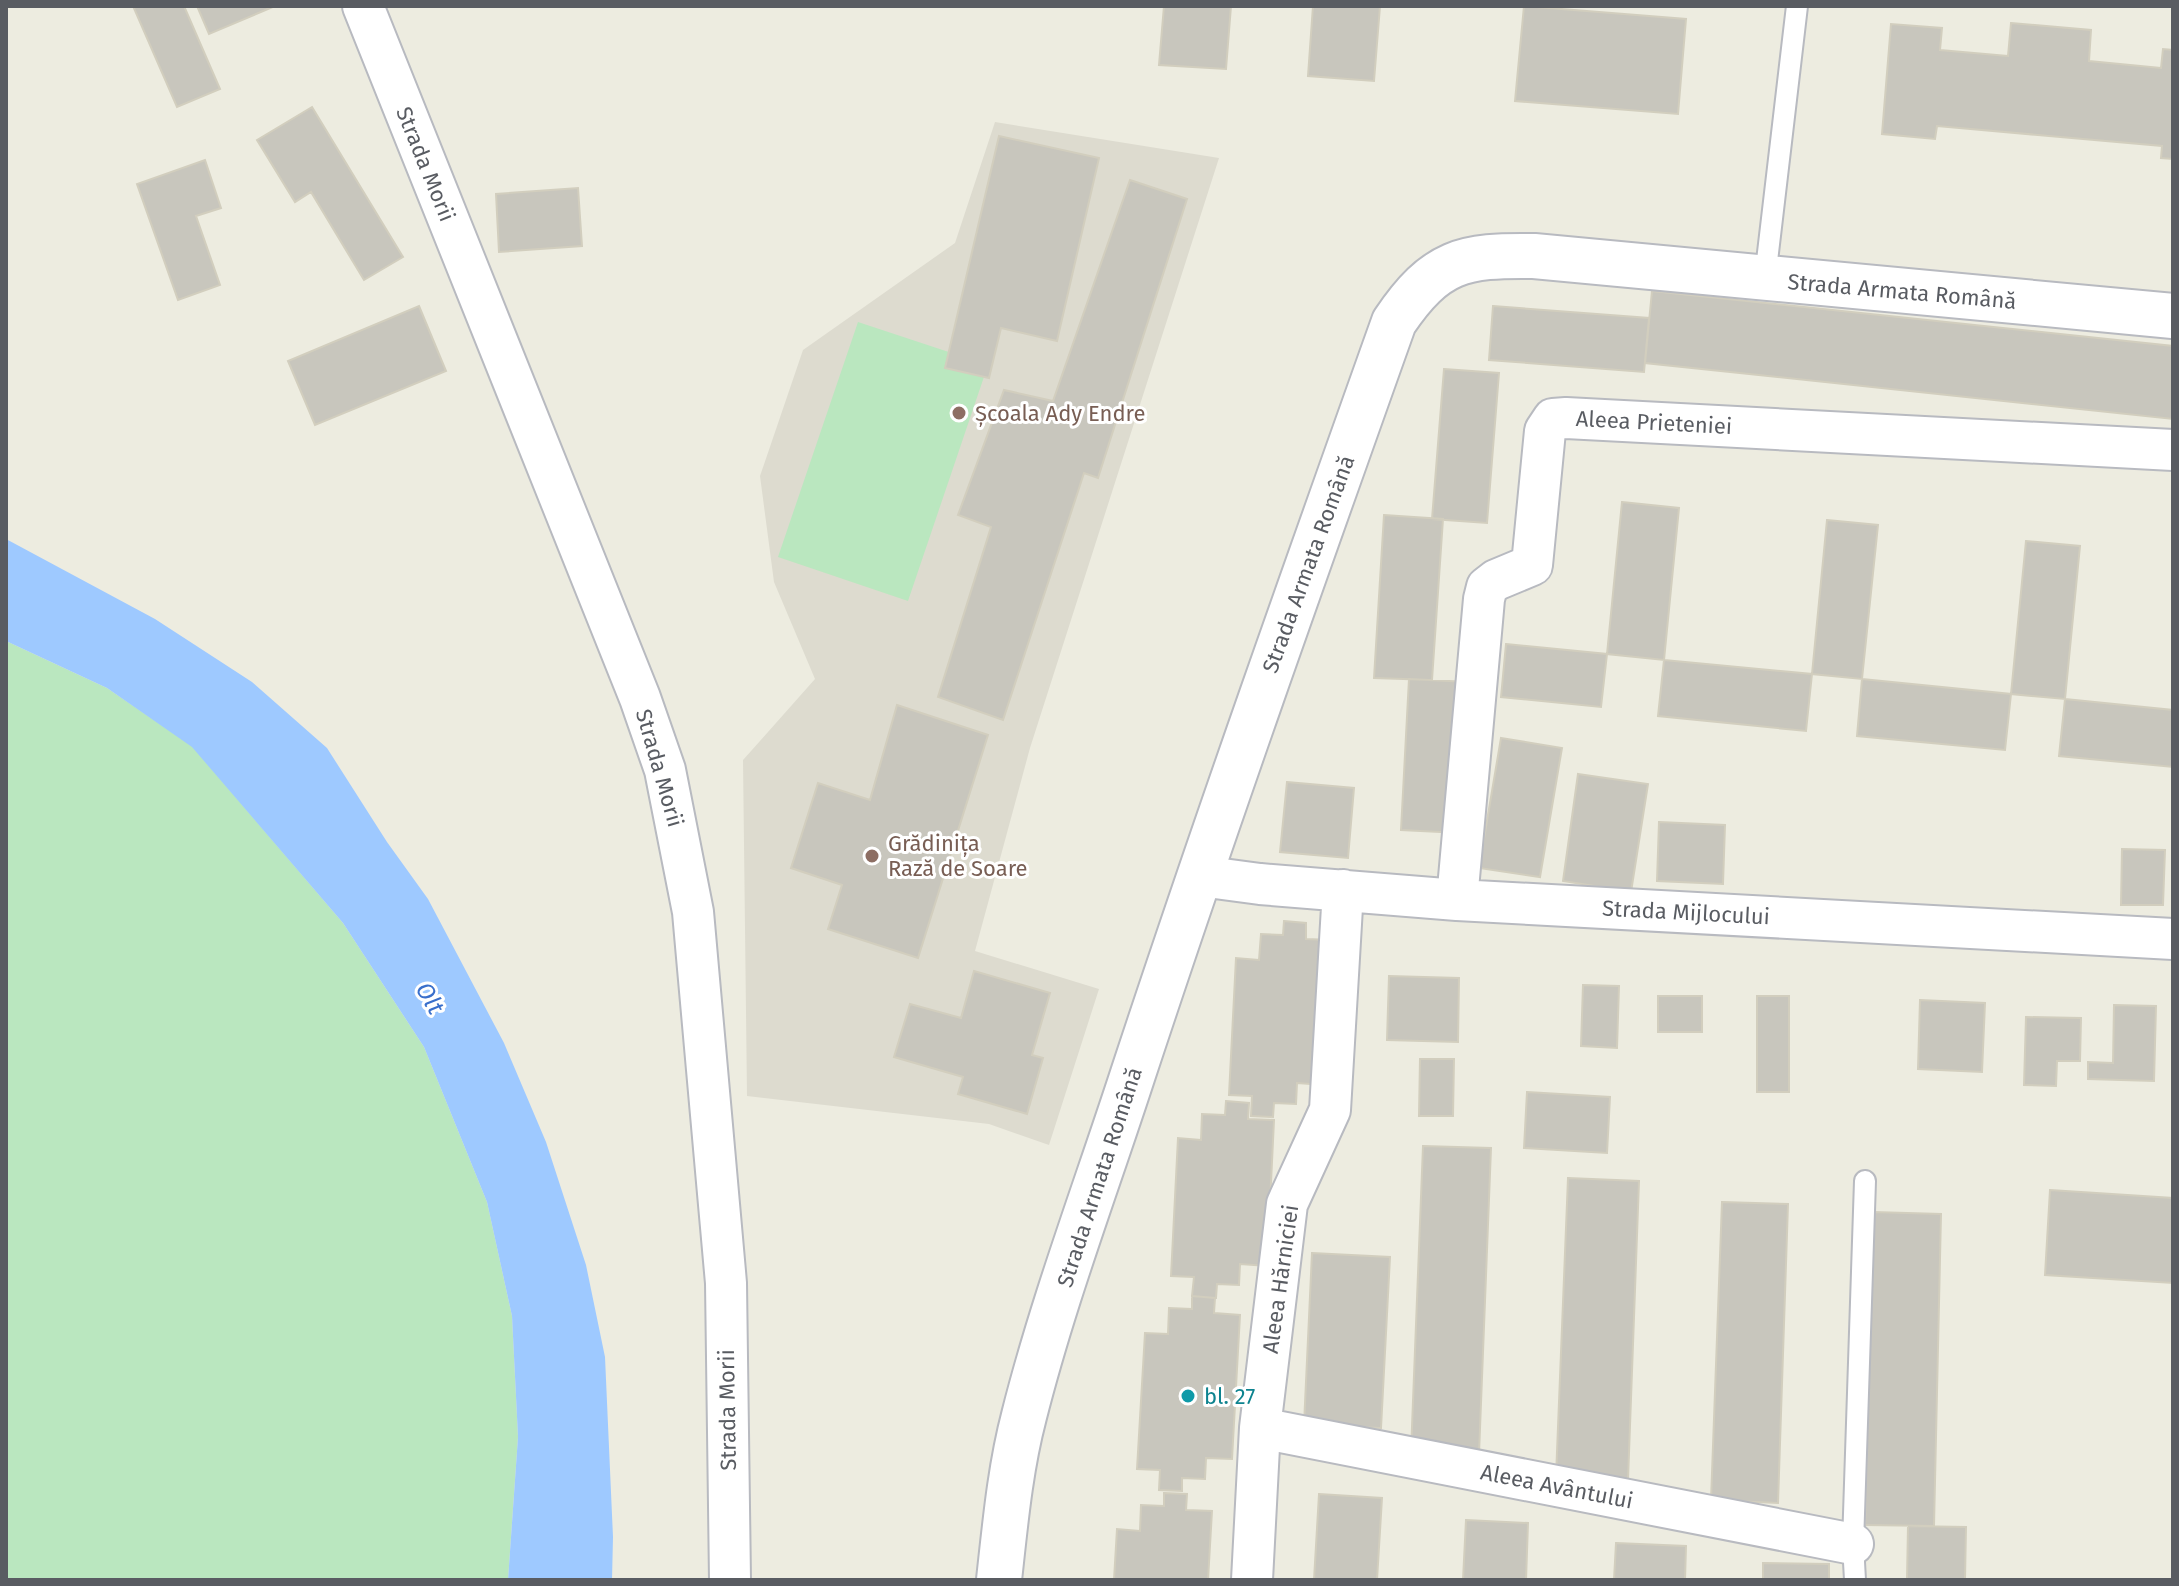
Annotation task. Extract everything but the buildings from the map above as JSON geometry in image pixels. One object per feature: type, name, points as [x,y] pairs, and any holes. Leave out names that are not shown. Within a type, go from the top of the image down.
[{"type":"street","name":"Strada Morii","points":[[363,6],[634,683],[665,770],[693,912],[724,1248],[730,1580]]},
{"type":"street","name":"Strada Armata Română","points":[[999,1580],[1023,1418],[1075,1250],[1251,724],[1394,322],[1427,280],[1457,263],[1490,255],[1534,256],[2173,316]]},
{"type":"street","name":"Aleea Prieteniei","points":[[1457,900],[1484,599],[1487,587],[1496,580],[1532,565],[1545,431],[1553,419],[2173,450]]},
{"type":"street","name":"Strada Mijlocului","points":[[1200,876],[1457,900],[2173,939]]},
{"type":"street","name":"Aleea Hărniciei","points":[[1252,1580],[1260,1428],[1287,1204],[1330,1110],[1343,890]]},
{"type":"street","name":"Aleea Avântului","points":[[1260,1428],[1854,1562]]},
{"type":"lane","points":[[1765,278],[1797,6]]},
{"type":"lane","points":[[1854,1562],[1865,1181]]},
{"type":"shaded area","points":[[995,122],[1219,158],[1030,748],[975,951],[1099,989],[1049,1145],[989,1124],[747,1096],[743,760],[815,679],[774,582],[760,476],[803,350],[955,243]]},
{"type":"green space","points":[[858,322],[988,365],[908,601],[778,557]]},
{"type":"green space","points":[[6,641],[107,688],[192,746],[343,923],[424,1047],[487,1202],[512,1316],[518,1437],[508,1580],[6,1580]]},
{"type":"water","name":"Olt","points":[[6,539],[155,619],[252,682],[327,748],[428,899],[504,1043],[546,1142],[586,1265],[605,1357],[612,1580],[508,1580],[518,1437],[512,1316],[487,1202],[424,1047],[343,923],[192,747],[107,688],[6,641]]},
{"type":"place","name":"Școala Ady Endre","points":[[959,413]]},
{"type":"place","name":"Grădinița Rază de Soare","points":[[872,856]]},
{"type":"place","name":"bl. 27","points":[[1188,1396]]}]
